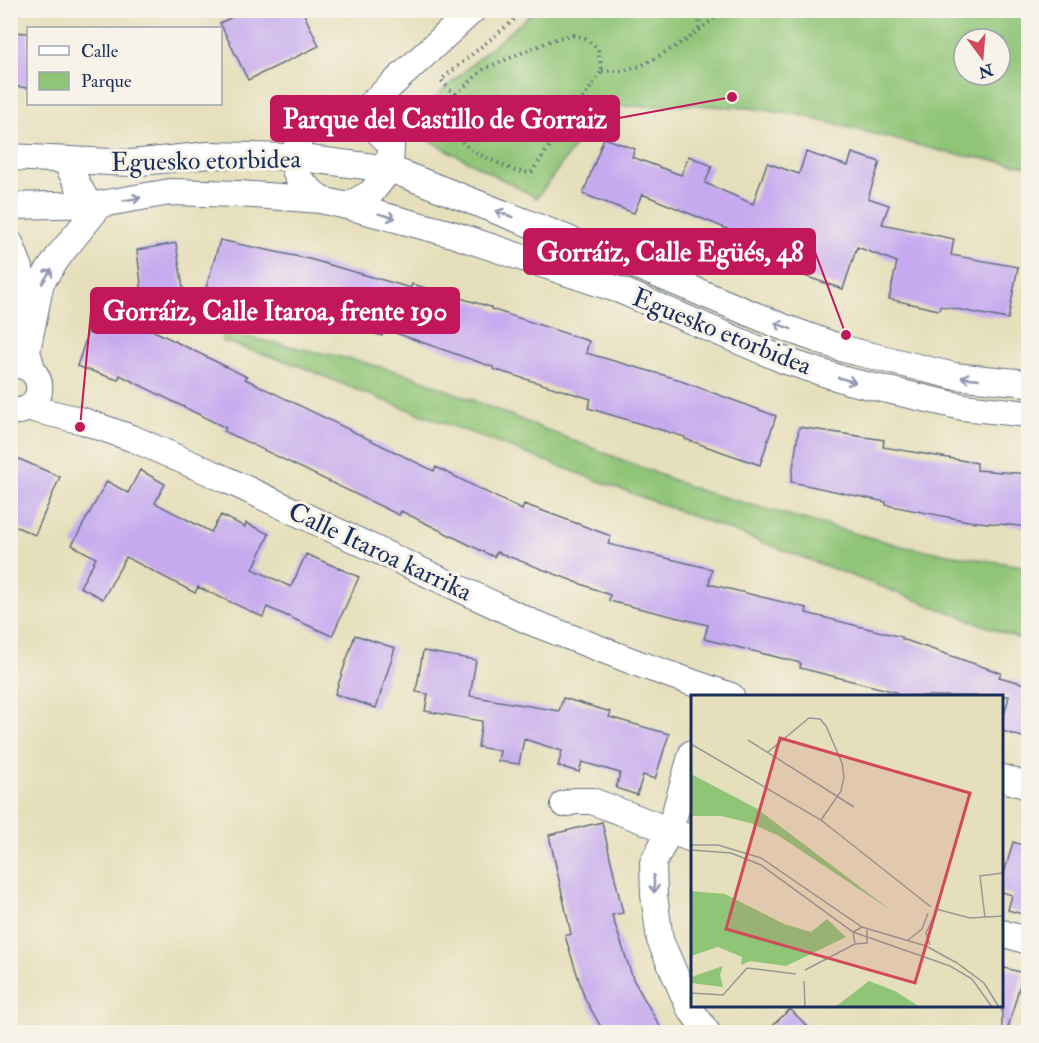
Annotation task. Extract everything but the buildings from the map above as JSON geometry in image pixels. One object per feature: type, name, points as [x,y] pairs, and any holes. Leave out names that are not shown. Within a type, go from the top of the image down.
[{"type":"street","points":[[321,200],[298,178],[293,157],[300,135],[314,122],[331,115],[361,113],[473,10]]},
{"type":"street","points":[[347,206],[371,193],[390,170],[391,145],[361,113]]},
{"type":"street","name":"Eguesko etorbidea","points":[[14,163],[65,160],[131,163],[209,155],[293,157],[390,170],[637,266],[783,327],[844,349],[954,376],[1029,383]]},
{"type":"street","name":"Eguesko etorbidea","points":[[65,160],[94,204]]},
{"type":"street","name":"Eguesko etorbidea","points":[[10,206],[94,204],[170,192],[321,200],[452,234],[622,291],[786,361],[848,381],[963,407],[1029,414]]},
{"type":"street","name":"Eguesko etorbidea","points":[[20,410],[38,398],[40,391],[40,384],[22,369],[42,282],[94,204]]},
{"type":"street","points":[[10,243],[20,268],[20,315],[10,345]]},
{"type":"street","name":"Calle Itaroa karrika","points":[[20,410],[82,422],[134,439],[531,622],[717,694]]},
{"type":"street","points":[[691,766],[681,834],[653,863],[654,895],[660,940],[689,1007],[707,1032]]},
{"type":"street","points":[[1003,778],[1029,786]]},
{"type":"street","points":[[564,804],[575,801],[592,801],[681,834]]},
{"type":"street","points":[[1003,933],[1029,941]]},
{"type":"path","points":[[455,95],[441,80],[526,10]]},
{"type":"path","points":[[699,29],[700,14],[704,10]]},
{"type":"path","points":[[602,71],[622,71],[641,66],[685,41],[717,16],[730,10]]},
{"type":"path","points":[[573,35],[585,38],[598,49],[602,71],[531,173],[515,171],[472,151],[453,133],[450,114],[455,95],[484,69],[557,38],[573,35]]},
{"type":"green space","points":[[536,10],[1028,11],[1028,166],[949,153],[799,115],[749,108],[690,105],[603,107],[537,198],[415,133],[421,110]]},
{"type":"green space","points":[[223,332],[355,360],[410,375],[701,491],[905,547],[1028,567],[1028,642],[359,391],[300,366],[222,341]]},
{"type":"place","name":"Parque del Castillo de Gorraiz","points":[[732,97]]},
{"type":"place","name":"Gorráiz, Calle Egüés, 48","points":[[846,335]]},
{"type":"place","name":"Gorráiz, Calle Itaroa, frente 190","points":[[80,427]]}]
